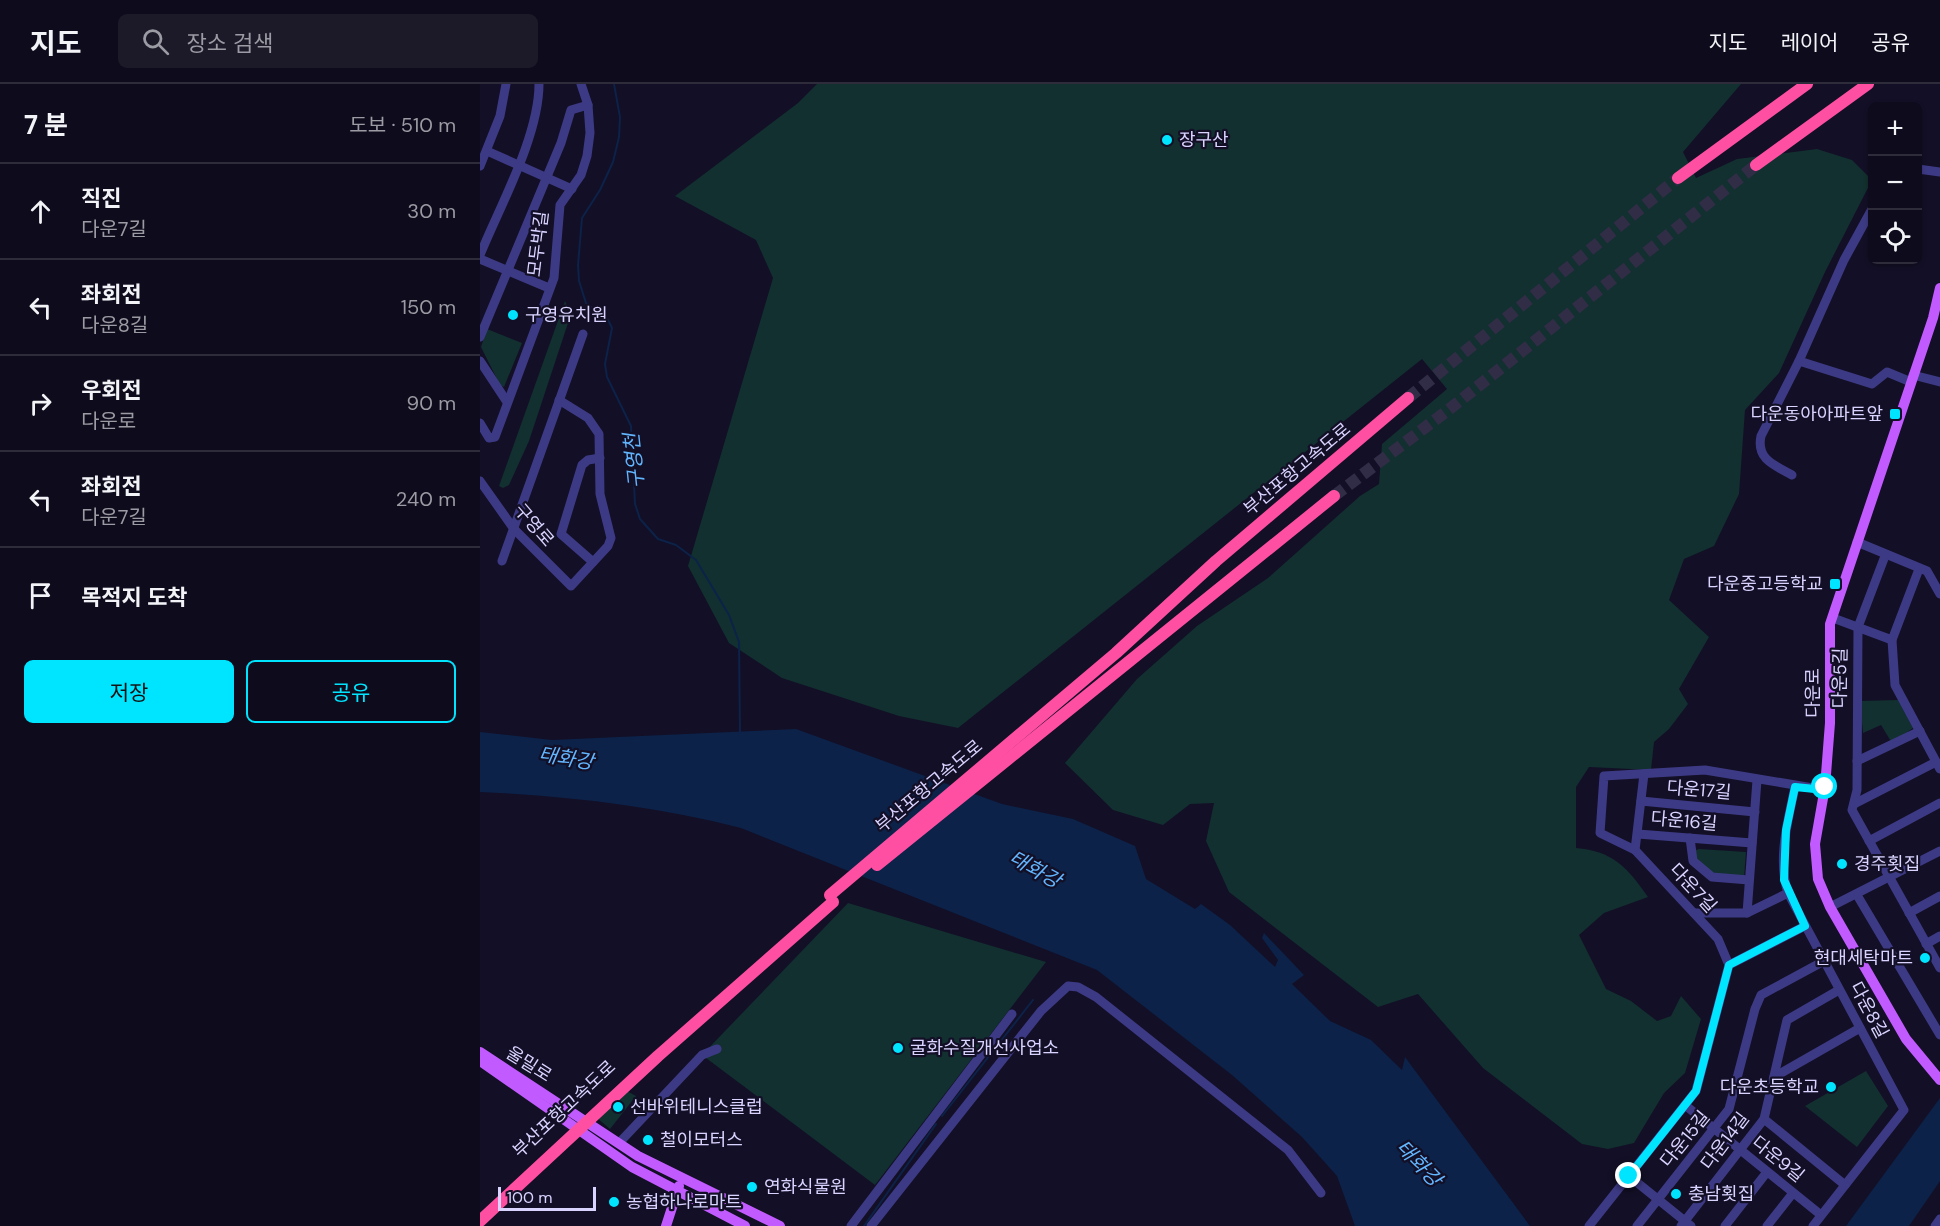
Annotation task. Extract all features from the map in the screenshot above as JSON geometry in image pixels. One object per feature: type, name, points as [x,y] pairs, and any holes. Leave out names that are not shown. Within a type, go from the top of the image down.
[{"type":"highway","points":[[1678,178],[1807,84]]},
{"type":"highway","points":[[1756,165],[1868,84]]},
{"type":"highway","name":"부산포항고속도로","points":[[481,1217],[774,943],[1048,708],[1116,653],[1216,561],[1408,398]]},
{"type":"highway","name":"부산포항고속도로","points":[[481,1217],[658,1056],[833,902],[1058,717],[1334,496]]},
{"type":"main road","name":"다운로","points":[[1939,1079],[1906,1039],[1830,907],[1818,879],[1815,844],[1825,790],[1833,618],[1934,318],[1940,288]]},
{"type":"main road","name":"울밀로","points":[[481,1054],[619,1143],[682,1179],[780,1226]]},
{"type":"main road","name":"울밀로","points":[[481,1054],[610,1153],[676,1192],[745,1226]]},
{"type":"main road","points":[[666,1226],[682,1179]]},
{"type":"street","points":[[480,166],[500,116],[506,84]]},
{"type":"street","name":"모두박길","points":[[539,84],[537,113],[480,257],[549,288]]},
{"type":"street","name":"모두박길","points":[[480,423],[489,438],[495,437],[554,278],[560,205],[581,175],[587,156],[590,133],[588,105],[581,84]]},
{"type":"street","name":"모두박길","points":[[480,337],[547,177],[571,110],[588,105]]},
{"type":"street","points":[[487,151],[572,189]]},
{"type":"street","points":[[1922,170],[1940,172]]},
{"type":"street","points":[[1792,475],[1763,458],[1759,447],[1761,436],[1799,360],[1844,260],[1871,210]]},
{"type":"street","points":[[502,561],[583,334]]},
{"type":"street","points":[[1799,360],[1872,384],[1887,372],[1912,379],[1939,382]]},
{"type":"street","points":[[480,361],[507,402]]},
{"type":"street","points":[[559,400],[579,410],[596,426],[600,434],[600,458],[600,494],[611,538],[608,546],[593,562],[561,534],[582,465],[588,460],[600,458]]},
{"type":"street","name":"구영로","points":[[480,481],[514,529],[571,586],[593,562]]},
{"type":"street","points":[[1857,542],[1885,556],[1927,571],[1940,594]]},
{"type":"street","name":"다운5길","points":[[1885,556],[1858,627],[1857,761],[1852,810],[1940,968]]},
{"type":"street","points":[[1854,804],[1938,766],[1894,686],[1892,640],[1919,568]]},
{"type":"street","points":[[1833,618],[1892,640]]},
{"type":"street","points":[[1857,761],[1920,731]]},
{"type":"street","name":"다운7길","points":[[1729,965],[1718,939],[1635,850],[1600,833],[1604,776],[1705,770],[1795,787],[1825,790]]},
{"type":"street","name":"다운16길","points":[[1644,774],[1638,834],[1752,843]]},
{"type":"street","name":"다운17길","points":[[1747,913],[1757,780]]},
{"type":"street","name":"다운8길","points":[[1795,787],[1783,859],[1784,880],[1788,893],[1904,1110],[1845,1185]]},
{"type":"street","name":"다운17길","points":[[1641,801],[1755,812]]},
{"type":"street","points":[[1869,841],[1940,803]]},
{"type":"street","points":[[1635,850],[1638,834]]},
{"type":"street","points":[[1690,838],[1694,861],[1712,877],[1749,880]]},
{"type":"street","points":[[1830,907],[1889,879],[1940,851]]},
{"type":"street","points":[[1694,912],[1747,913],[1788,893]]},
{"type":"street","points":[[1857,895],[1940,1035]]},
{"type":"street","points":[[1909,913],[1940,896]]},
{"type":"street","points":[[1589,1226],[1696,1091],[1729,965],[1805,926]]},
{"type":"street","points":[[1926,944],[1940,936]]},
{"type":"street","name":"다운15길","points":[[1637,1226],[1657,1198],[1715,1129],[1733,1101],[1755,1009],[1761,995],[1824,961]]},
{"type":"street","points":[[871,1226],[1041,1011],[1068,987],[1078,987],[1131,1023],[1288,1150],[1322,1193]]},
{"type":"street","name":"다운14길","points":[[1686,1224],[1764,1119],[1787,1020],[1839,990]]},
{"type":"street","points":[[851,1226],[1012,1014]]},
{"type":"street","points":[[1773,1077],[1860,1028]]},
{"type":"street","points":[[619,1143],[702,1055],[717,1049]]},
{"type":"street","name":"다운9길","points":[[1685,1105],[1821,1215]]},
{"type":"street","points":[[935,1117],[949,1127]]},
{"type":"street","points":[[1764,1119],[1845,1185],[1813,1226]]},
{"type":"street","points":[[1725,1226],[1767,1172]]},
{"type":"street","points":[[1629,1176],[1686,1224]]},
{"type":"street","points":[[1767,1226],[1793,1193]]},
{"type":"street","points":[[1935,1226],[1940,1219]]},
{"type":"green space","points":[[817,84],[1741,84],[1683,152],[1696,178],[1737,159],[1817,149],[1852,160],[1868,176],[1868,188],[1825,272],[1779,373],[1745,410],[1739,494],[1714,546],[1684,559],[1669,600],[1709,637],[1679,689],[1688,704],[1669,729],[1654,742],[1651,770],[1589,767],[1576,787],[1576,848],[1610,857],[1634,878],[1648,897],[1604,913],[1579,935],[1606,989],[1631,1001],[1657,1021],[1671,1016],[1681,996],[1701,1019],[1685,1073],[1664,1093],[1634,1143],[1608,1149],[1582,1144],[1483,1068],[1418,994],[1378,1007],[1229,892],[1206,841],[1214,803],[1190,804],[1163,825],[1113,810],[1065,763],[1137,679],[1197,626],[1268,578],[1360,496],[1379,484],[1382,444],[1447,389],[1422,359],[958,728],[899,716],[782,678],[729,643],[688,566],[773,278],[756,240],[675,196],[798,103]]},
{"type":"green space","points":[[565,301],[571,314],[529,441],[509,485],[503,488],[499,486]]},
{"type":"green space","points":[[487,329],[522,343],[504,387],[500,385],[481,347]]},
{"type":"green space","points":[[1898,700],[1913,728],[1892,743],[1881,725],[1863,733],[1860,701]]},
{"type":"green space","points":[[1696,850],[1746,852],[1744,878],[1714,875],[1695,860]]},
{"type":"green space","points":[[848,903],[1046,962],[875,1185],[702,1055]]},
{"type":"green space","points":[[1866,1071],[1888,1106],[1857,1147],[1805,1106]]},
{"type":"green space","name":"선바위테니스클럽","points":[[627,1091],[636,1096],[610,1129],[596,1117]]},
{"type":"water","name":"태화강","points":[[796,729],[1002,804],[1073,819],[1135,846],[1146,879],[1195,909],[1201,904],[1230,925],[1275,967],[1278,960],[1262,938],[1264,933],[1304,975],[1292,984],[1330,1021],[1371,1040],[1402,1070],[1405,1057],[1530,1226],[1355,1226],[1337,1176],[1302,1137],[1232,1075],[1097,970],[741,828],[612,803],[480,792],[480,732],[552,740]]},
{"type":"water","points":[[1940,1098],[1940,1181],[1909,1226],[1846,1226]]},
{"type":"waterway","name":"구영천","points":[[614,84],[620,117],[619,137],[613,162],[600,190],[582,218],[579,281],[586,303],[608,320],[612,328],[605,364],[607,377],[631,426],[635,504],[640,519],[658,539],[676,545],[696,560],[729,615],[739,642],[740,733]]},
{"type":"waterway","points":[[942,1116],[1033,1000]]},
{"type":"waterway","points":[[864,1226],[936,1124]]},
{"type":"tunnel","points":[[1334,496],[1447,411],[1756,165]]},
{"type":"tunnel","points":[[1408,398],[1678,178]]},
{"type":"place","name":"장구산","points":[[1167,140]]},
{"type":"place","name":"구영유치원","points":[[513,315]]},
{"type":"place","name":"다운동아아파트앞","points":[[1895,414]]},
{"type":"place","name":"다운중고등학교","points":[[1835,584]]},
{"type":"place","name":"경주횟집","points":[[1842,864]]},
{"type":"place","name":"현대세탁마트","points":[[1925,958]]},
{"type":"place","name":"굴화수질개선사업소","points":[[898,1048]]},
{"type":"place","name":"다운초등학교","points":[[1831,1087]]},
{"type":"place","name":"선바위테니스클럽","points":[[618,1107]]},
{"type":"place","name":"철이모터스","points":[[648,1140]]},
{"type":"place","name":"연화식물원","points":[[752,1187]]},
{"type":"place","name":"충남횟집","points":[[1676,1194]]},
{"type":"place","name":"농협하나로마트","points":[[614,1202]]},
{"type":"route","points":[[1629,1176],[1696,1091],[1729,965],[1805,926],[1784,880],[1783,859],[1786,830],[1795,787],[1825,790],[1825,787]]}]
